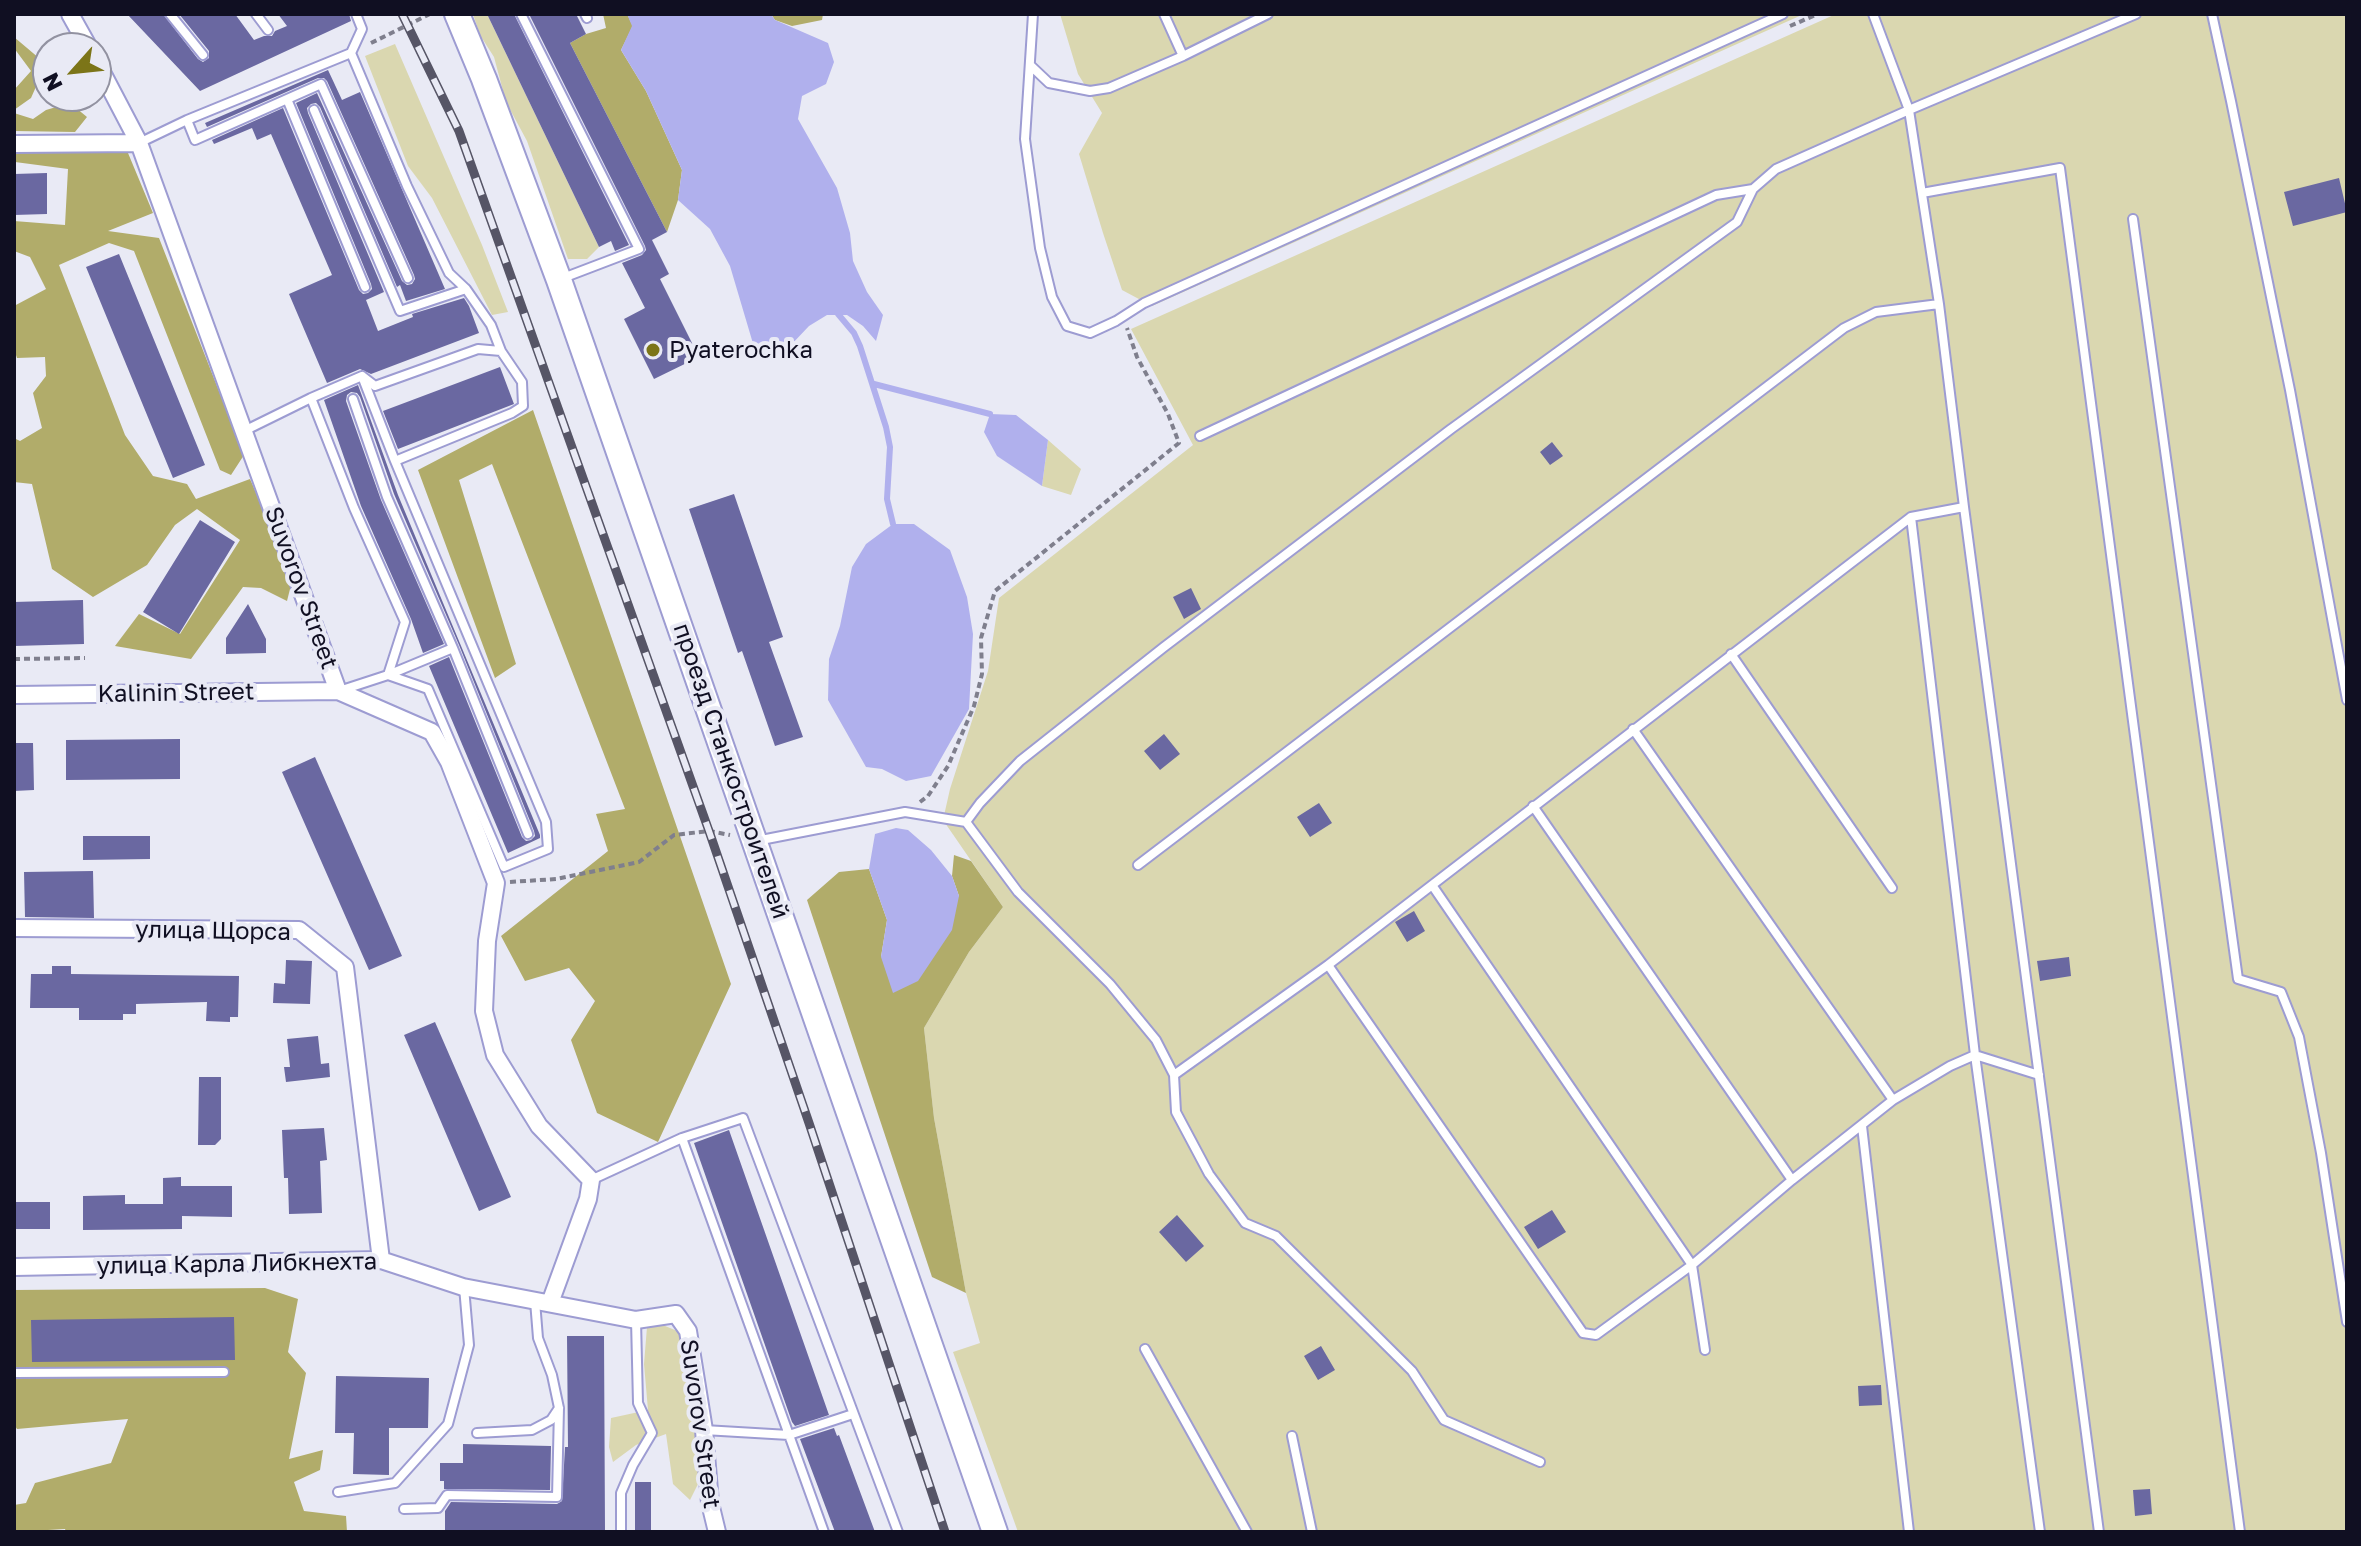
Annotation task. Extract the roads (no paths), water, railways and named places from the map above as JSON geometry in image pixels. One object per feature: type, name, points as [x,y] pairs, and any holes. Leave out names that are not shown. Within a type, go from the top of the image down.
[{"type":"main road","name":"проезд Станкостроителей","points":[[457,14],[559,280],[995,1532]]},
{"type":"street","name":"Suvorov Street","points":[[112,92],[139,143],[338,691],[432,732],[449,762],[496,883],[487,941],[484,1011],[495,1055],[539,1126],[591,1180]]},
{"type":"street","points":[[14,144],[139,143]]},
{"type":"street","name":"Kalinin Street","points":[[14,695],[338,691]]},
{"type":"street","name":"улица Щорса","points":[[14,928],[299,930],[345,967],[381,1260]]},
{"type":"street","points":[[543,1302],[588,1199],[591,1180]]},
{"type":"street","name":"улица Карла Либкнехта","points":[[14,1267],[381,1260],[463,1287],[543,1302]]},
{"type":"street","name":"Suvorov Street","points":[[543,1302],[636,1320],[676,1314],[688,1331],[704,1430],[710,1503],[717,1532]]},
{"type":"lane","points":[[170,14],[203,55]]},
{"type":"lane","points":[[256,14],[268,30]]},
{"type":"lane","points":[[139,143],[187,120],[351,53],[362,29],[356,14]]},
{"type":"lane","points":[[521,14],[639,249],[559,280]]},
{"type":"lane","points":[[1033,14],[1025,139],[1040,248],[1052,297],[1067,326],[1090,333],[1144,303],[1783,14]]},
{"type":"lane","points":[[1164,14],[1183,56]]},
{"type":"lane","points":[[1030,65],[1049,83],[1090,91],[1109,88],[1268,14]]},
{"type":"lane","points":[[1873,14],[1909,110],[1939,304],[2099,1532]]},
{"type":"lane","points":[[966,822],[1020,761],[1115,685],[1451,429],[1737,222],[1753,189],[1776,169],[2136,14]]},
{"type":"lane","points":[[2212,14],[2290,390],[2347,700]]},
{"type":"lane","points":[[351,53],[407,186],[449,273],[466,289],[491,325],[501,351],[522,382],[523,406],[512,413],[395,461]]},
{"type":"lane","points":[[187,120],[195,140],[321,84],[408,278]]},
{"type":"lane","points":[[287,99],[365,287]]},
{"type":"lane","points":[[314,110],[400,311],[466,289]]},
{"type":"lane","points":[[1922,193],[2060,168],[2240,1532]]},
{"type":"lane","points":[[1200,436],[1716,195],[1753,189]]},
{"type":"lane","points":[[2133,219],[2238,979],[2281,992],[2299,1037],[2321,1153],[2347,1322]]},
{"type":"lane","points":[[1138,865],[1844,328],[1876,312],[1939,304]]},
{"type":"lane","points":[[362,376],[375,386],[478,349],[501,351]]},
{"type":"lane","points":[[244,431],[362,376]]},
{"type":"lane","points":[[362,376],[546,822],[548,849],[504,867],[428,689],[388,675]]},
{"type":"lane","points":[[311,398],[354,508],[405,622],[388,675]]},
{"type":"lane","points":[[353,399],[387,497],[453,648],[528,834]]},
{"type":"lane","points":[[1174,1075],[1328,965],[1911,517],[1964,507]]},
{"type":"lane","points":[[1911,517],[1975,1055],[2040,1532]]},
{"type":"lane","points":[[338,691],[388,675],[453,648]]},
{"type":"lane","points":[[1731,654],[1892,888]]},
{"type":"lane","points":[[1633,729],[1893,1100]]},
{"type":"lane","points":[[1533,806],[1792,1180]]},
{"type":"lane","points":[[755,841],[905,812],[966,822],[1018,892],[1110,984],[1156,1040],[1174,1075],[1176,1112],[1209,1174],[1245,1223],[1276,1236],[1412,1371],[1444,1420],[1540,1462]]},
{"type":"lane","points":[[1432,885],[1692,1265],[1705,1350]]},
{"type":"lane","points":[[1328,965],[1583,1333],[1596,1335],[1692,1265],[1893,1100],[1950,1066],[1975,1055],[2039,1075]]},
{"type":"lane","points":[[591,1180],[682,1138],[743,1118],[898,1532]]},
{"type":"lane","points":[[1862,1126],[1909,1532]]},
{"type":"lane","points":[[682,1138],[824,1532]]},
{"type":"lane","points":[[338,1492],[395,1483],[448,1424],[469,1345],[463,1287]]},
{"type":"lane","points":[[404,1509],[438,1508],[447,1495],[557,1497],[559,1408],[552,1375],[538,1338],[543,1302]]},
{"type":"lane","points":[[621,1532],[621,1493],[652,1433],[638,1403],[636,1320]]},
{"type":"lane","points":[[1145,1349],[1247,1532]]},
{"type":"lane","points":[[14,1373],[224,1372]]},
{"type":"lane","points":[[477,1433],[532,1430],[551,1420],[559,1408]]},
{"type":"lane","points":[[704,1430],[789,1435],[853,1414]]},
{"type":"lane","points":[[1292,1436],[1312,1532]]},
{"type":"water","points":[[627,14],[771,14],[775,20],[828,43],[834,62],[826,84],[802,96],[798,119],[837,188],[850,233],[853,261],[867,292],[883,315],[876,341],[863,326],[847,315],[827,315],[809,326],[791,345],[757,357],[730,266],[710,229],[678,200],[682,170],[646,91],[621,50],[632,26]]},
{"type":"water","points":[[990,414],[1016,415],[1048,440],[1042,486],[997,456],[984,432]]},
{"type":"water","points":[[893,524],[914,524],[950,550],[967,597],[973,634],[969,709],[931,776],[906,781],[882,769],[866,767],[828,700],[829,659],[840,626],[852,567],[866,544]]},
{"type":"water","points":[[896,828],[908,830],[931,850],[952,876],[959,896],[952,930],[918,981],[893,993],[881,957],[887,920],[869,869],[875,834]]},
{"type":"waterway","points":[[838,314],[854,333],[860,346],[886,427],[890,447],[887,499],[893,524]]},
{"type":"waterway","points":[[874,384],[990,414]]},
{"type":"railway","points":[[402,14],[459,131],[709,831],[945,1532]]},
{"type":"place","name":"Pyaterochka","points":[[653,350]]}]
